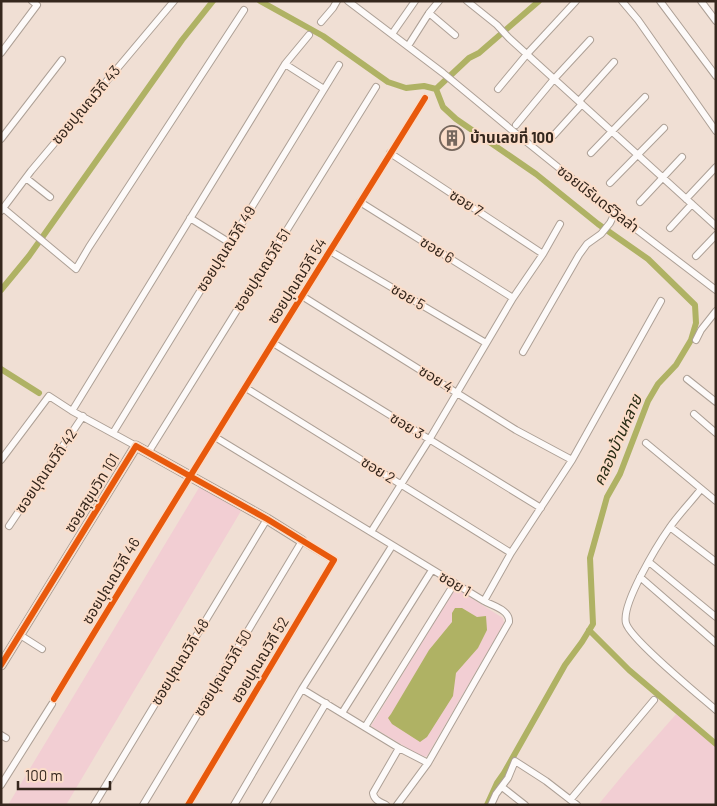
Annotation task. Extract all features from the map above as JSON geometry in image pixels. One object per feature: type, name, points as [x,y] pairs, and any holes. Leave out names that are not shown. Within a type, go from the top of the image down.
[{"type":"street","name":"ซอยปุณณวิถี 43","points":[[2,209],[174,1]]},
{"type":"street","points":[[322,22],[337,1]]},
{"type":"street","name":"ซอยนิรันดร์วิลล่า","points":[[348,1],[443,73],[615,213],[716,290]]},
{"type":"street","points":[[392,34],[415,1]]},
{"type":"street","points":[[408,46],[439,1]]},
{"type":"street","points":[[467,1],[497,25],[580,103],[715,224]]},
{"type":"street","points":[[498,89],[527,54],[576,1]]},
{"type":"street","points":[[622,1],[716,131]]},
{"type":"street","points":[[660,1],[716,76]]},
{"type":"street","points":[[701,1],[716,21]]},
{"type":"street","points":[[1,53],[35,3]]},
{"type":"street","points":[[2,209],[38,236],[76,269],[88,247],[244,10]]},
{"type":"street","points":[[429,13],[455,35]]},
{"type":"street","points":[[72,411],[285,64],[309,35]]},
{"type":"street","points":[[516,125],[554,79],[590,40]]},
{"type":"street","points":[[1,139],[62,60]]},
{"type":"street","points":[[554,135],[614,62]]},
{"type":"street","points":[[285,64],[324,89]]},
{"type":"street","name":"ซอยปุณณวิถี 49","points":[[113,433],[339,65]]},
{"type":"street","name":"ซอยปุณณวิถี 51","points":[[148,453],[376,87]]},
{"type":"street","points":[[591,153],[645,97]]},
{"type":"street","name":"ซอยปุณณวิถี 54","points":[[190,477],[425,98]]},
{"type":"street","points":[[610,183],[664,128]]},
{"type":"street","name":"ซอย 7","points":[[390,153],[543,254]]},
{"type":"street","points":[[640,202],[682,157]]},
{"type":"street","points":[[686,199],[716,167]]},
{"type":"street","points":[[26,178],[50,197]]},
{"type":"street","name":"ซอย 6","points":[[360,202],[513,298]]},
{"type":"street","points":[[670,228],[692,204]]},
{"type":"street","points":[[523,352],[579,255],[588,244],[601,234],[615,213]]},
{"type":"street","points":[[190,218],[230,243]]},
{"type":"street","points":[[371,532],[560,224]]},
{"type":"street","points":[[696,256],[716,235]]},
{"type":"street","name":"ซอย 5","points":[[330,251],[486,343]]},
{"type":"street","name":"ซอย 4","points":[[302,296],[516,430],[572,460]]},
{"type":"street","points":[[484,602],[511,554],[572,460],[661,301]]},
{"type":"street","points":[[696,340],[701,330],[716,311]]},
{"type":"street","name":"ซอย 3","points":[[273,343],[541,508]]},
{"type":"street","points":[[686,379],[716,402]]},
{"type":"street","name":"ซอย 2","points":[[246,388],[511,554]]},
{"type":"street","points":[[1,460],[49,396],[72,411],[136,446]]},
{"type":"street","points":[[694,414],[716,433]]},
{"type":"street","name":"ซอยปุณณวิถี 42","points":[[9,526],[83,416]]},
{"type":"street","name":"ซอย 1","points":[[215,437],[454,584],[504,612],[510,619],[428,763],[398,804]]},
{"type":"street","points":[[646,443],[716,501]]},
{"type":"street","name":"ซอยสุขุมวิท 101","points":[[1,665],[136,446],[267,519],[302,541]]},
{"type":"street","name":"ซอยปุณณวิถี 46","points":[[1,785],[190,477]]},
{"type":"street","points":[[701,489],[670,527],[640,577],[627,608],[626,623],[629,631],[716,710]]},
{"type":"street","name":"ซอยปุณณวิถี 48","points":[[94,805],[267,519]]},
{"type":"street","points":[[670,527],[716,562]]},
{"type":"street","name":"ซอยปุณณวิถี 50","points":[[143,805],[302,541]]},
{"type":"street","name":"ซอยปุณณวิถี 52","points":[[188,805],[334,560],[302,541]]},
{"type":"street","points":[[234,805],[302,689],[392,546]]},
{"type":"street","points":[[649,562],[716,617]]},
{"type":"street","points":[[342,713],[432,570]]},
{"type":"street","points":[[640,577],[716,643]]},
{"type":"street","points":[[365,727],[454,584]]},
{"type":"street","points":[[20,635],[42,649]]},
{"type":"street","points":[[302,689],[399,748],[428,763]]},
{"type":"street","points":[[570,799],[654,700]]},
{"type":"street","points":[[265,805],[326,703]]},
{"type":"street","points":[[386,805],[374,798],[373,793],[399,748]]},
{"type":"street","points":[[491,805],[496,794],[508,778],[515,761],[546,781],[577,805]]},
{"type":"street","points":[[502,787],[525,805]]},
{"type":"shaded area","points":[[200,486],[241,511],[66,805],[8,805]]},
{"type":"shaded area","points":[[455,588],[503,618],[504,623],[427,756],[422,757],[371,726]]},
{"type":"shaded area","points":[[455,608],[462,608],[477,617],[486,616],[487,630],[478,648],[456,673],[453,696],[427,737],[420,742],[392,724],[388,718],[429,650],[452,622],[452,613]]},
{"type":"shaded area","points":[[678,712],[716,746],[716,805],[598,805],[627,770]]},
{"type":"waterway","points":[[1,290],[29,256],[182,40],[213,1]]},
{"type":"waterway","points":[[260,1],[323,36],[388,82],[406,88],[424,86],[436,89]]},
{"type":"waterway","name":"คลองบ้านหลาย","points":[[487,805],[497,783],[565,665],[593,624],[590,558],[607,497],[620,474],[648,401],[658,384],[676,365],[691,340],[696,323],[695,305],[648,259],[598,224],[536,174],[456,119],[443,107],[436,89],[469,58],[479,53],[539,1]]},
{"type":"waterway","points":[[1,369],[39,393]]},
{"type":"waterway","points":[[589,630],[629,670],[716,744]]},
{"type":"cycle path","points":[[54,699],[425,98]]},
{"type":"cycle path","points":[[1,665],[136,446],[267,519],[334,560],[188,805]]},
{"type":"place","name":"บ้านเลขที่ 100","points":[[452,138]]}]
